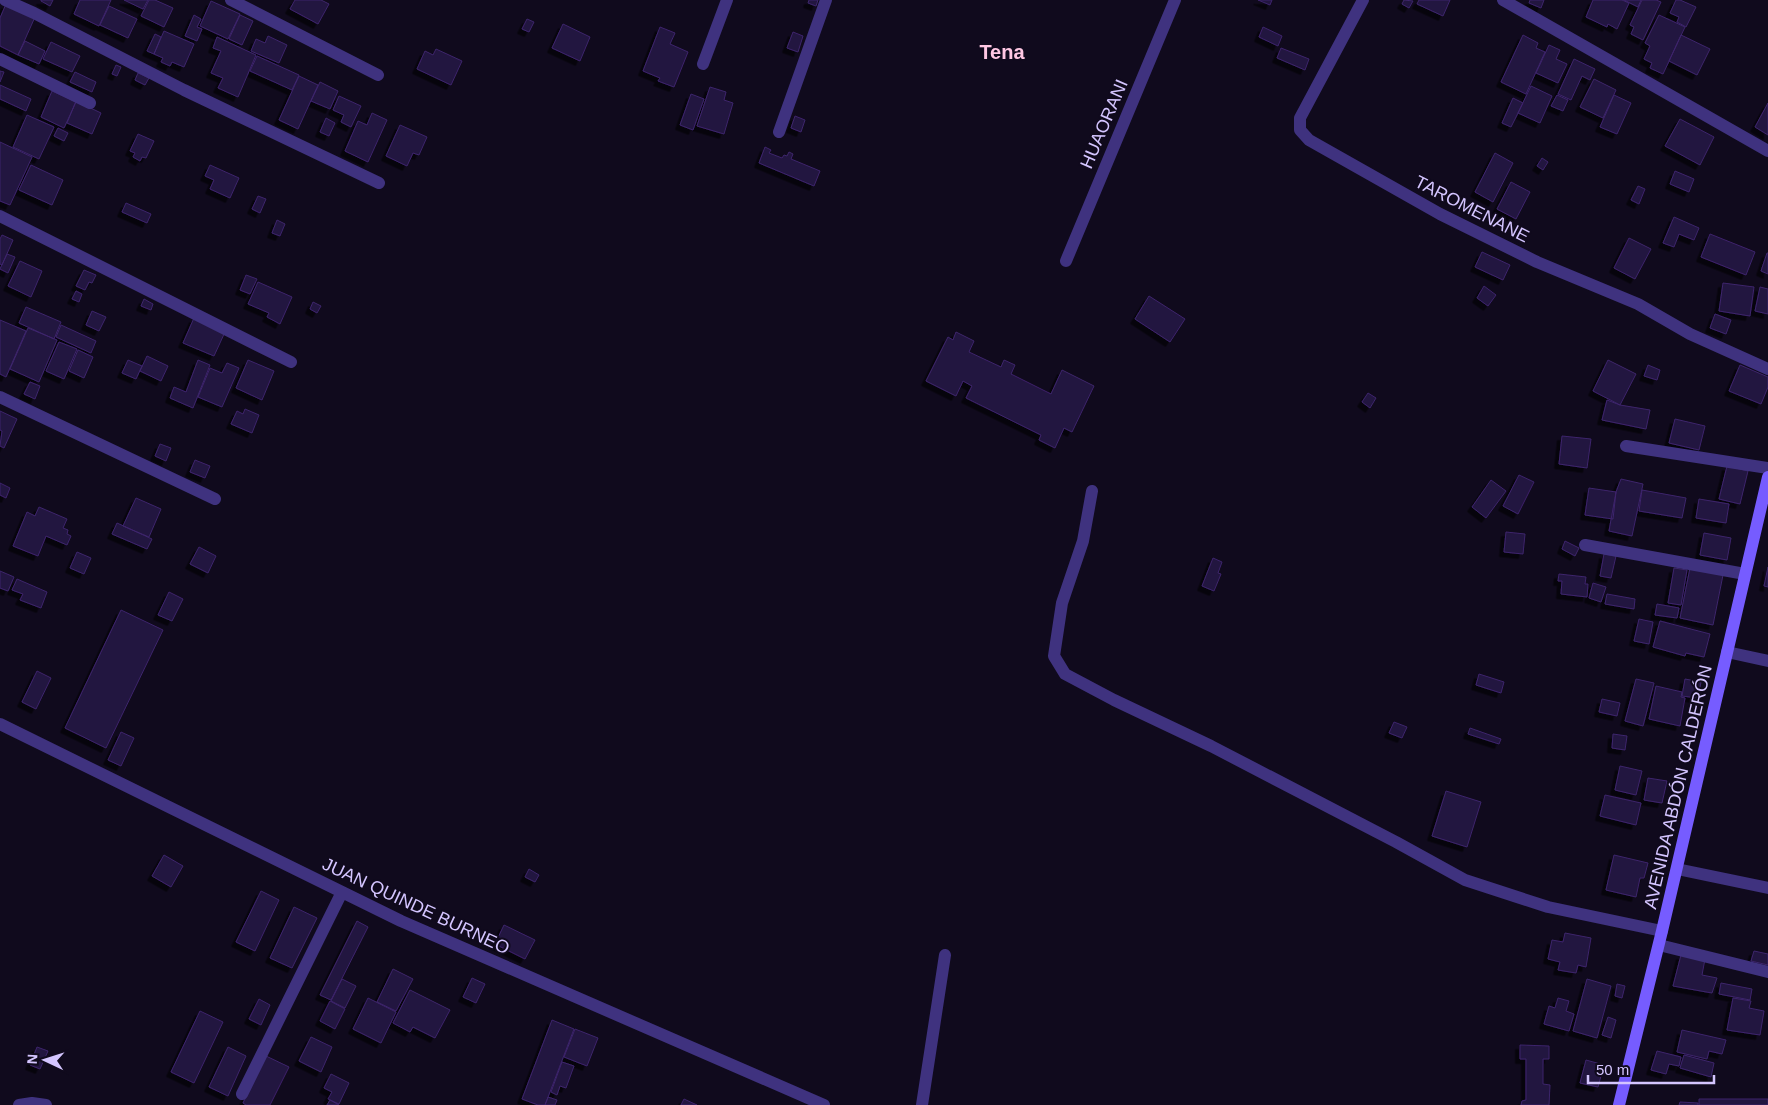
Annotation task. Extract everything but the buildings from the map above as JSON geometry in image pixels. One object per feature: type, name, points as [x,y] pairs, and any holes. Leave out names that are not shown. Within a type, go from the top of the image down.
[{"type":"street","points":[[5,0],[184,90],[379,182]]},
{"type":"street","points":[[231,0],[378,75]]},
{"type":"street","points":[[703,64],[727,0]]},
{"type":"street","points":[[779,132],[826,0]]},
{"type":"street","name":"HUAORANI","points":[[1066,261],[1174,0]]},
{"type":"street","name":"TAROMENANE","points":[[1363,0],[1300,118],[1300,130],[1309,140],[1466,227],[1537,262],[1638,304],[1690,334],[1768,369]]},
{"type":"street","points":[[1502,0],[1768,151]]},
{"type":"street","points":[[0,59],[90,103]]},
{"type":"street","points":[[0,216],[291,362]]},
{"type":"street","points":[[0,397],[215,499]]},
{"type":"street","points":[[1626,446],[1768,468]]},
{"type":"street","name":"AVENIDA ABDÓN CALDERÓN","points":[[1619,1105],[1659,946],[1768,477]]},
{"type":"street","points":[[1092,491],[1083,541],[1062,603],[1054,656],[1065,674],[1114,700],[1211,746],[1387,837],[1465,880],[1548,906],[1662,931]]},
{"type":"street","points":[[1585,545],[1745,574]]},
{"type":"street","points":[[1727,652],[1768,661]]},
{"type":"street","name":"JUAN QUINDE BURNEO","points":[[0,724],[401,921],[824,1105]]},
{"type":"street","points":[[1677,869],[1768,888]]},
{"type":"street","points":[[242,1094],[342,892]]},
{"type":"street","points":[[1659,946],[1768,972]]},
{"type":"street","points":[[922,1105],[945,955]]},
{"type":"street","points":[[19,1105],[32,1103],[46,1105]]},
{"type":"district","name":"Tena","points":[[1002,52]]}]
